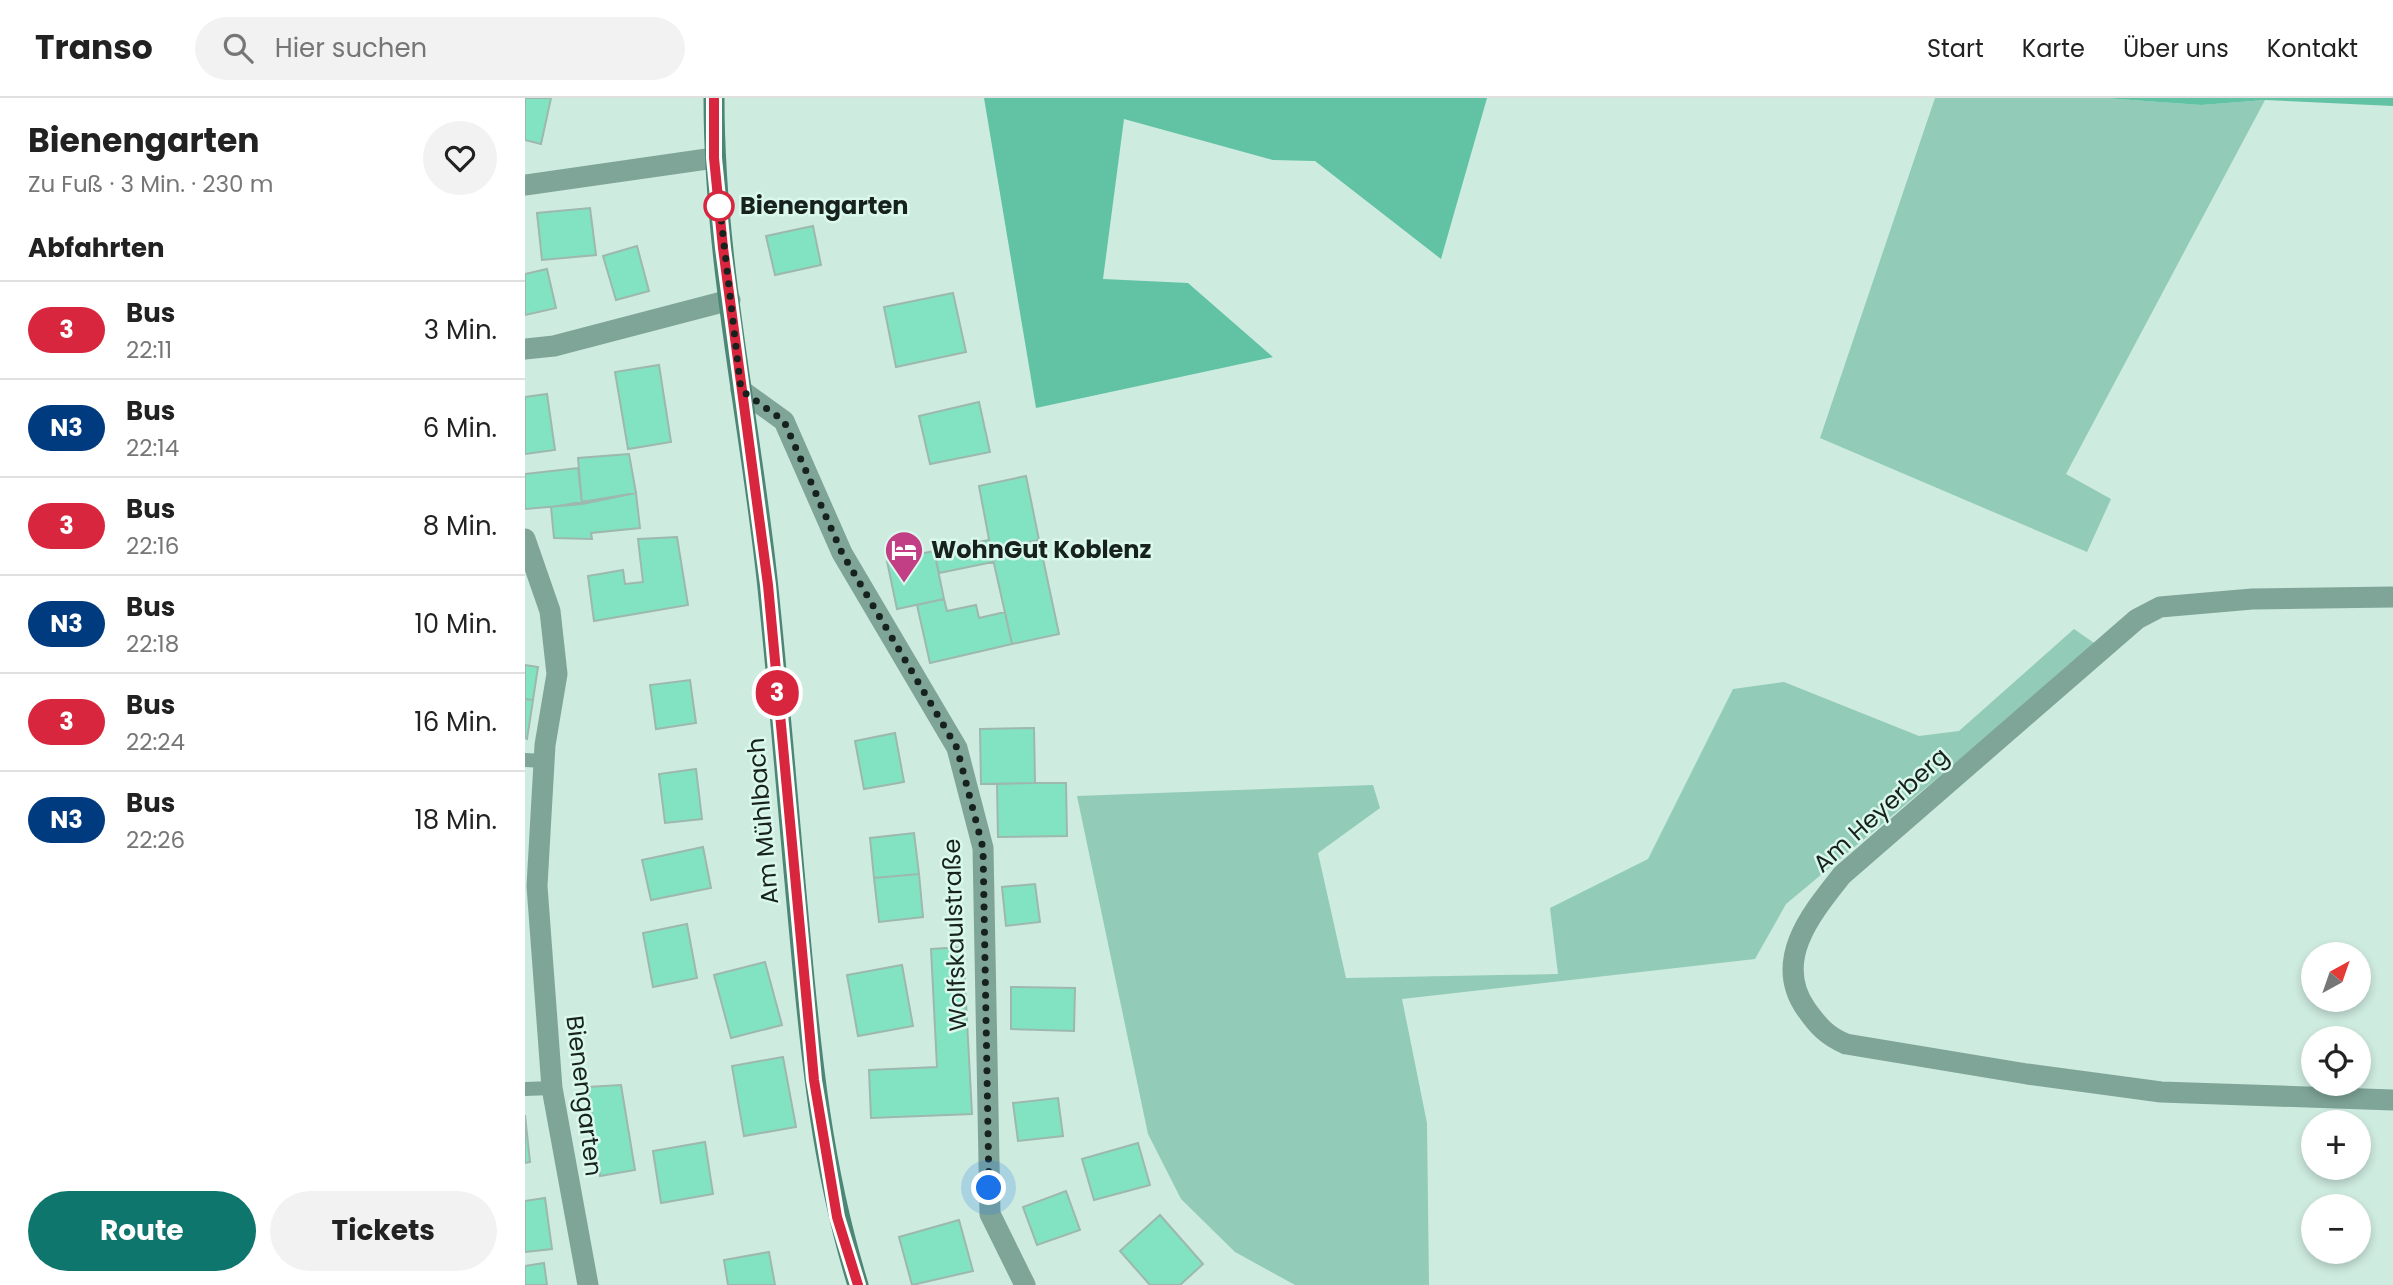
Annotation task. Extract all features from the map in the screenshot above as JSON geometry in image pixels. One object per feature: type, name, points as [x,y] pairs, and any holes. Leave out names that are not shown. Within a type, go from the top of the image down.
[{"type":"street","name":"Am Mühlbach","points":[[714,98],[714,158],[741,390],[768,585],[814,1080],[837,1217],[858,1285]]},
{"type":"street","points":[[525,185],[714,158]]},
{"type":"street","points":[[525,349],[554,346],[730,300]]},
{"type":"street","name":"Wolfskaulstraße","points":[[741,390],[784,421],[842,553],[957,748],[983,848],[990,1214],[1025,1285]]},
{"type":"street","name":"Bienengarten","points":[[525,539],[550,611],[557,674],[534,760],[537,886],[552,1088],[588,1285]]},
{"type":"street","name":"Am Heyerberg","points":[[2393,597],[2252,599],[2160,607],[2137,619],[1842,875],[1804,927],[1794,948],[1792,971],[1801,1002],[1814,1020],[1828,1037],[1846,1044],[2027,1074],[2161,1092],[2393,1100]]},
{"type":"lane","points":[[525,1089],[552,1088]]},
{"type":"green space","points":[[984,98],[1487,98],[1441,259],[1315,161],[1273,160],[1124,119],[1103,279],[1188,283],[1273,357],[1036,408]]},
{"type":"green space","points":[[1935,98],[2104,98],[2201,105],[2265,100],[2066,474],[2111,499],[2087,552],[1820,438]]},
{"type":"green space","points":[[2104,98],[2393,98],[2393,106],[2265,100],[2201,105]]},
{"type":"green space","points":[[2074,629],[2097,645],[1786,904],[1755,959],[1402,999],[1427,1123],[1429,1285],[1295,1285],[1235,1252],[1181,1199],[1148,1134],[1077,796],[1373,785],[1380,808],[1318,853],[1346,978],[1558,974],[1550,908],[1648,859],[1733,689],[1784,682],[1919,736],[1959,731]]},
{"type":"building","points":[[525,98],[551,98],[541,144],[525,140]]},
{"type":"building","points":[[590,208],[596,255],[542,260],[537,213]]},
{"type":"building","points":[[813,226],[821,265],[775,275],[766,236]]},
{"type":"building","points":[[637,246],[649,291],[616,300],[603,256]]},
{"type":"building","points":[[547,269],[556,308],[525,315],[525,274]]},
{"type":"building","points":[[953,293],[966,352],[896,367],[884,307]]},
{"type":"building","points":[[659,365],[671,442],[628,449],[615,372]]},
{"type":"building","points":[[547,394],[555,450],[525,454],[525,397]]},
{"type":"building","points":[[979,402],[990,452],[930,464],[919,416]]},
{"type":"building","points":[[629,454],[636,493],[582,504],[578,458]]},
{"type":"building","points":[[578,468],[582,504],[525,509],[525,474]]},
{"type":"building","points":[[1026,476],[1039,540],[991,550],[979,486]]},
{"type":"building","points":[[636,493],[640,528],[591,533],[592,539],[554,538],[551,507]]},
{"type":"building","points":[[677,537],[688,605],[594,621],[588,576],[623,570],[625,584],[643,582],[638,539]]},
{"type":"building","points":[[989,540],[993,562],[939,573],[934,551]]},
{"type":"building","points":[[1039,540],[1059,634],[1012,644],[991,550]]},
{"type":"building","points":[[934,551],[944,599],[897,609],[887,561]]},
{"type":"building","points":[[944,599],[947,611],[976,605],[979,618],[1005,612],[1012,644],[930,663],[917,605]]},
{"type":"building","points":[[525,665],[538,667],[533,700],[525,699]]},
{"type":"building","points":[[690,680],[696,723],[656,729],[650,685]]},
{"type":"building","points":[[525,699],[533,700],[527,739],[525,738]]},
{"type":"building","points":[[1034,728],[1035,783],[981,784],[980,729]]},
{"type":"building","points":[[895,733],[904,782],[864,789],[855,741]]},
{"type":"building","points":[[696,769],[702,819],[665,823],[659,774]]},
{"type":"building","points":[[1066,783],[1067,836],[998,837],[997,784]]},
{"type":"building","points":[[914,833],[919,874],[874,878],[870,838]]},
{"type":"building","points":[[703,847],[711,888],[651,900],[642,860]]},
{"type":"building","points":[[919,874],[923,917],[879,922],[874,878]]},
{"type":"building","points":[[1035,884],[1040,922],[1006,926],[1002,887]]},
{"type":"building","points":[[687,924],[697,978],[653,987],[643,933]]},
{"type":"building","points":[[963,947],[972,1114],[871,1118],[869,1070],[937,1067],[931,949]]},
{"type":"building","points":[[765,962],[782,1025],[731,1038],[714,975]]},
{"type":"building","points":[[902,965],[913,1026],[858,1036],[847,975]]},
{"type":"building","points":[[1011,987],[1075,988],[1074,1031],[1011,1029]]},
{"type":"building","points":[[783,1057],[796,1127],[744,1136],[732,1066]]},
{"type":"building","points":[[621,1085],[635,1170],[600,1176],[588,1087]]},
{"type":"building","points":[[1058,1098],[1063,1136],[1018,1141],[1013,1103]]},
{"type":"building","points":[[525,1115],[530,1162],[525,1163]]},
{"type":"building","points":[[705,1142],[713,1194],[661,1203],[653,1151]]},
{"type":"building","points":[[1138,1143],[1150,1185],[1094,1200],[1082,1159]]},
{"type":"building","points":[[1066,1191],[1080,1230],[1037,1245],[1023,1207]]},
{"type":"building","points":[[545,1198],[552,1249],[525,1252],[525,1201]]},
{"type":"building","points":[[1160,1215],[1203,1264],[1180,1285],[1150,1285],[1120,1251]]},
{"type":"building","points":[[959,1220],[973,1271],[912,1285],[899,1237]]},
{"type":"building","points":[[769,1252],[775,1285],[728,1285],[724,1260]]},
{"type":"building","points":[[544,1263],[547,1285],[525,1285],[525,1266]]},
{"type":"bus line","name":"3","points":[[714,98],[714,158],[723,248],[768,585],[814,1080],[837,1217],[858,1285]]},
{"type":"place","name":"Bienengarten","points":[[719,206]]},
{"type":"place","name":"WohnGut Koblenz","points":[[904,584]]},
{"type":"route","points":[[719,206],[719,201],[741,390],[784,421],[842,553],[957,748],[983,848],[989,1188]]}]
